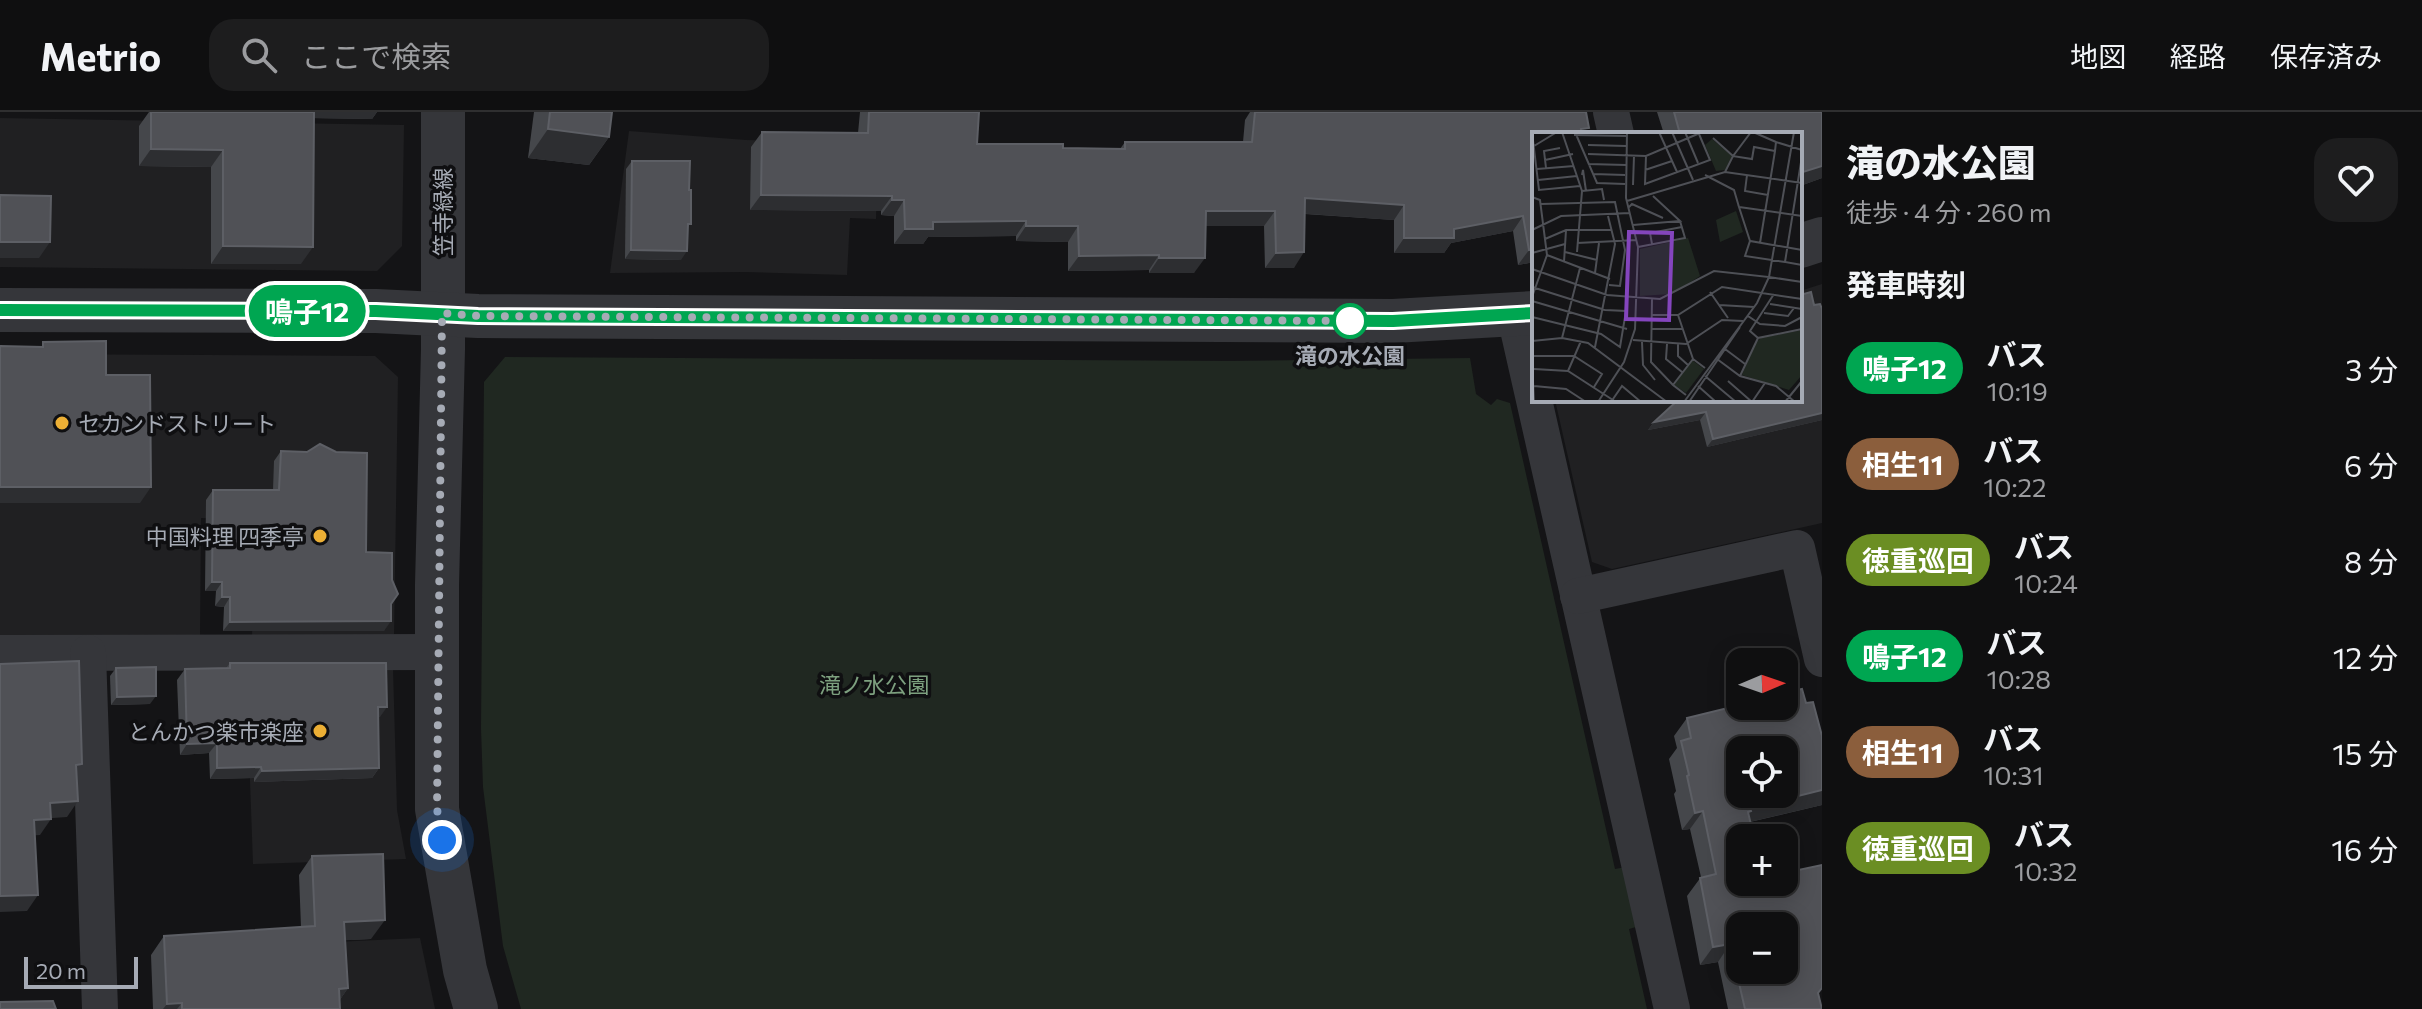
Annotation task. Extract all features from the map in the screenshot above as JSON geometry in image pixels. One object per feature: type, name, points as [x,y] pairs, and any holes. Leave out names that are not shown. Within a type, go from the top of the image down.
[{"type":"street","name":"笠寺緑線","points":[[443,112],[437,809],[465,970],[476,1009]]},
{"type":"street","points":[[1611,112],[1616,132]]},
{"type":"street","points":[[1802,245],[1822,239]]},
{"type":"street","points":[[0,310],[1393,321],[1525,314],[1532,351]]},
{"type":"street","points":[[1542,402],[1578,596],[1672,1009]]},
{"type":"street","points":[[1578,596],[1797,548],[1822,659]]},
{"type":"street","points":[[0,653],[437,652]]},
{"type":"street","points":[[88,653],[100,1009]]},
{"type":"shaded area","points":[[0,118],[404,125],[402,246],[377,271],[0,267]]},
{"type":"shaded area","points":[[629,131],[746,140],[878,143],[876,219],[850,218],[847,275],[610,273]]},
{"type":"shaded area","points":[[1822,284],[1822,523],[1612,569],[1592,562],[1555,402],[1802,402],[1802,290]]},
{"type":"shaded area","points":[[0,354],[375,356],[398,377],[394,637],[252,637],[255,520],[201,518],[200,638],[0,637]]},
{"type":"shaded area","points":[[393,668],[397,810],[406,859],[253,864],[246,669]]},
{"type":"shaded area","points":[[420,938],[435,1009],[252,1009],[250,946]]},
{"type":"green space","name":"滝ノ水公園","points":[[505,357],[1230,361],[1470,358],[1476,394],[1491,405],[1497,399],[1510,403],[1615,869],[1626,867],[1639,926],[1629,929],[1647,1009],[521,1009],[503,946],[483,787],[481,728],[484,382]]},
{"type":"building","points":[[151,112],[314,112],[313,247],[223,246],[223,150],[151,149]]},
{"type":"building","points":[[550,112],[612,112],[609,137],[548,129]]},
{"type":"building","points":[[869,112],[979,112],[977,144],[1063,144],[1063,148],[1125,149],[1125,142],[1252,142],[1255,112],[1586,112],[1589,128],[1581,129],[1582,132],[1532,132],[1532,249],[1529,250],[1523,216],[1454,229],[1454,238],[1404,238],[1404,205],[1305,198],[1304,252],[1276,253],[1275,211],[1206,211],[1205,258],[1079,256],[1078,226],[1026,226],[1026,221],[933,222],[933,229],[905,229],[904,200],[892,200],[892,196],[761,195],[762,132],[868,133]]},
{"type":"building","points":[[1674,112],[1822,112],[1822,166],[1802,172],[1802,132],[1679,132]]},
{"type":"building","points":[[632,161],[690,161],[691,224],[688,224],[687,251],[631,250]]},
{"type":"building","points":[[0,195],[51,196],[50,242],[0,242]]},
{"type":"building","points":[[1811,292],[1814,305],[1820,304],[1822,309],[1822,413],[1713,439],[1706,412],[1654,422],[1676,402],[1802,402],[1802,294]]},
{"type":"building","points":[[106,341],[106,375],[150,375],[151,487],[0,487],[0,346],[43,347],[43,342]]},
{"type":"building","points":[[320,444],[336,452],[367,453],[366,552],[392,553],[392,580],[398,594],[391,604],[391,621],[230,622],[230,597],[222,597],[222,582],[212,582],[213,490],[279,490],[281,451],[307,452]]},
{"type":"building","points":[[79,661],[82,764],[76,765],[78,801],[50,803],[51,819],[34,820],[38,895],[0,896],[0,664]]},
{"type":"building","points":[[230,663],[386,663],[387,707],[378,707],[379,768],[262,771],[261,767],[217,768],[217,743],[187,744],[185,669],[230,668]]},
{"type":"building","points":[[156,667],[156,696],[117,697],[116,668]]},
{"type":"building","points":[[1802,689],[1806,703],[1813,702],[1822,736],[1822,790],[1798,796],[1798,736],[1726,736],[1726,808],[1750,808],[1751,811],[1748,812],[1751,824],[1726,824],[1726,896],[1798,896],[1798,870],[1822,865],[1822,988],[1818,993],[1822,1009],[1745,1009],[1739,984],[1798,984],[1798,912],[1726,912],[1726,945],[1713,947],[1700,878],[1716,874],[1703,811],[1695,813],[1687,776],[1681,741],[1691,738],[1687,718],[1726,708],[1726,720],[1798,720],[1798,690]]},
{"type":"building","points":[[383,854],[385,920],[344,922],[348,988],[339,989],[340,1009],[182,1009],[182,1003],[167,1004],[164,936],[315,926],[312,856]]},
{"type":"building","points":[[53,1001],[56,1009],[0,1009],[0,1002]]},
{"type":"bus line","name":"鳴子12","points":[[0,310],[1393,321],[1532,313]]},
{"type":"place","name":"滝の水公園","points":[[1350,321]]},
{"type":"place","name":"セカンドストリート","points":[[62,423]]},
{"type":"place","name":"中国料理 四季亭","points":[[320,536]]},
{"type":"place","name":"とんかつ楽市楽座","points":[[320,731]]},
{"type":"route","points":[[442,840],[437,809],[442,313],[478,316],[1361,321],[1350,321]]}]
